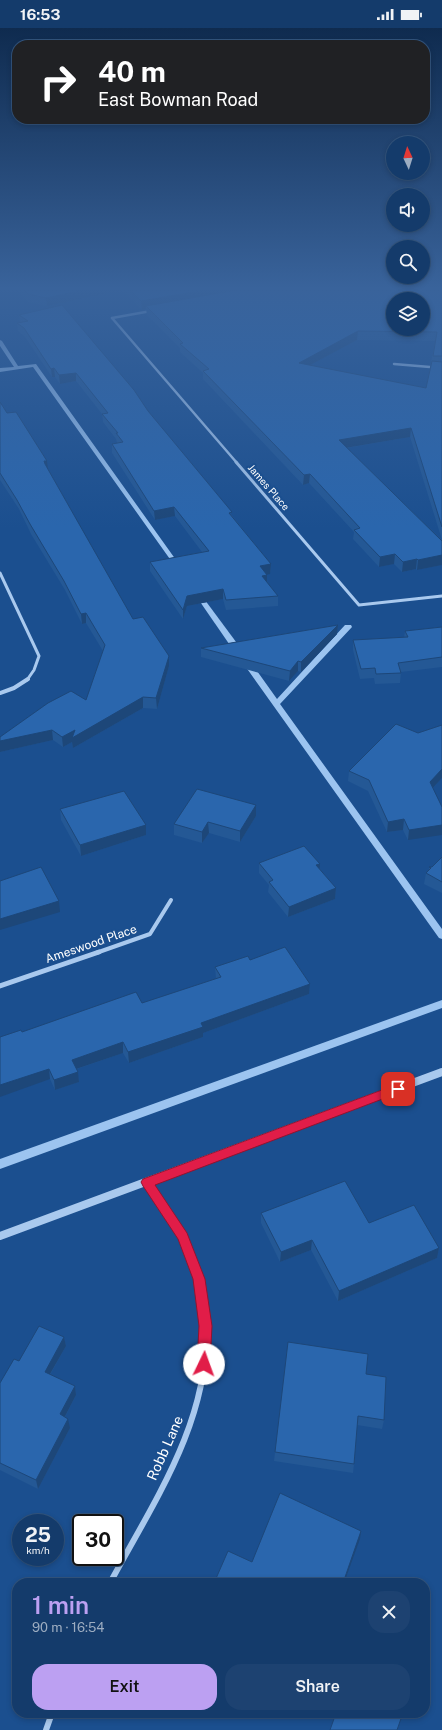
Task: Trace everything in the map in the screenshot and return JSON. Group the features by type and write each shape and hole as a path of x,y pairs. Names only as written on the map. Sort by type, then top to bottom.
{"street":[{"name":"James Place","path":"156,369 359,605 442,596"},
{"path":"0,573 39,656 37,665 28,680 0,693"},
{"name":"Ameswood Place","path":"0,986 150,934 171,900"},
{"path":"0,1236 442,1072"},
{"name":"Robb Lane","path":"113,1578 180,1452 190,1428 203,1376 206,1326 199,1279 183,1237 147,1182"},
{"path":"46,1730 50,1718"}],"building":[{"path":"55,369 117,369 134,390 148,411 232,512 229,513 271,564 260,566 267,575 262,576 278,596 226,600 223,589 187,596 183,610 150,562 209,551 174,507 154,511 112,444 123,442 116,433 118,433 102,414 108,413 76,373 59,375"},
{"path":"208,369 332,369 426,388 430,369 442,369 442,527 411,428 339,440 442,541 442,555 403,562 395,554 380,557 354,530 360,528 310,474 304,475 203,371"},
{"path":"0,402 7,413 16,412 47,461 44,461 45,464 133,619 143,617 169,656 156,698 143,697 72,738 75,730 62,737 52,730 0,741 0,737 48,703 71,691 86,700 105,645 86,613 81,614 64,581 0,473"},
{"path":"338,625 301,662 298,661 290,671 201,648"},
{"path":"442,627 442,657 398,663 401,673 376,674 375,668 361,669 353,640 408,637 405,631"},
{"path":"396,724 418,733 442,725 442,769 430,782 442,807 442,825 409,830 404,819 388,822 369,780 349,771"},
{"path":"197,789 256,805 240,831 208,822 202,832 174,824"},
{"path":"124,791 146,825 80,845 60,809"},
{"path":"304,846 320,864 316,865 336,888 289,907 269,882 273,880 259,863"},
{"path":"442,857 442,882 426,873 431,868 429,867 432,867"},
{"path":"41,867 59,901 0,919 0,881"},
{"path":"285,947 310,984 201,1023 203,1027 128,1052 123,1042 72,1060 78,1072 54,1080 49,1069 0,1085 0,1037 21,1030 22,1032 136,992 142,1003 221,977 215,967 248,956 250,960"},
{"path":"345,1181 369,1223 414,1205 439,1248 339,1291 312,1240 281,1252 261,1213"},
{"path":"39,1326 64,1337 45,1372 75,1386 60,1414 68,1419 36,1480 0,1463 0,1383 14,1359 19,1361"},
{"path":"288,1342 368,1354 366,1374 386,1377 384,1420 358,1416 354,1464 275,1452"},
{"path":"280,1493 361,1531 345,1578 216,1578 228,1551 252,1562"},
{"path":"334,1718 401,1718 397,1730 330,1730"}],"waterway":[{"path":"0,370 5,369"},
{"path":"37,369 179,568"},
{"path":"197,593 239,652"},
{"path":"276,704 348,627"},
{"path":"247,663 276,704"},
{"path":"276,704 442,936"},
{"path":"0,1164 442,1004"}],"route":[{"path":"204,1364 206,1326 199,1279 183,1237 147,1182 398,1089"}]}
